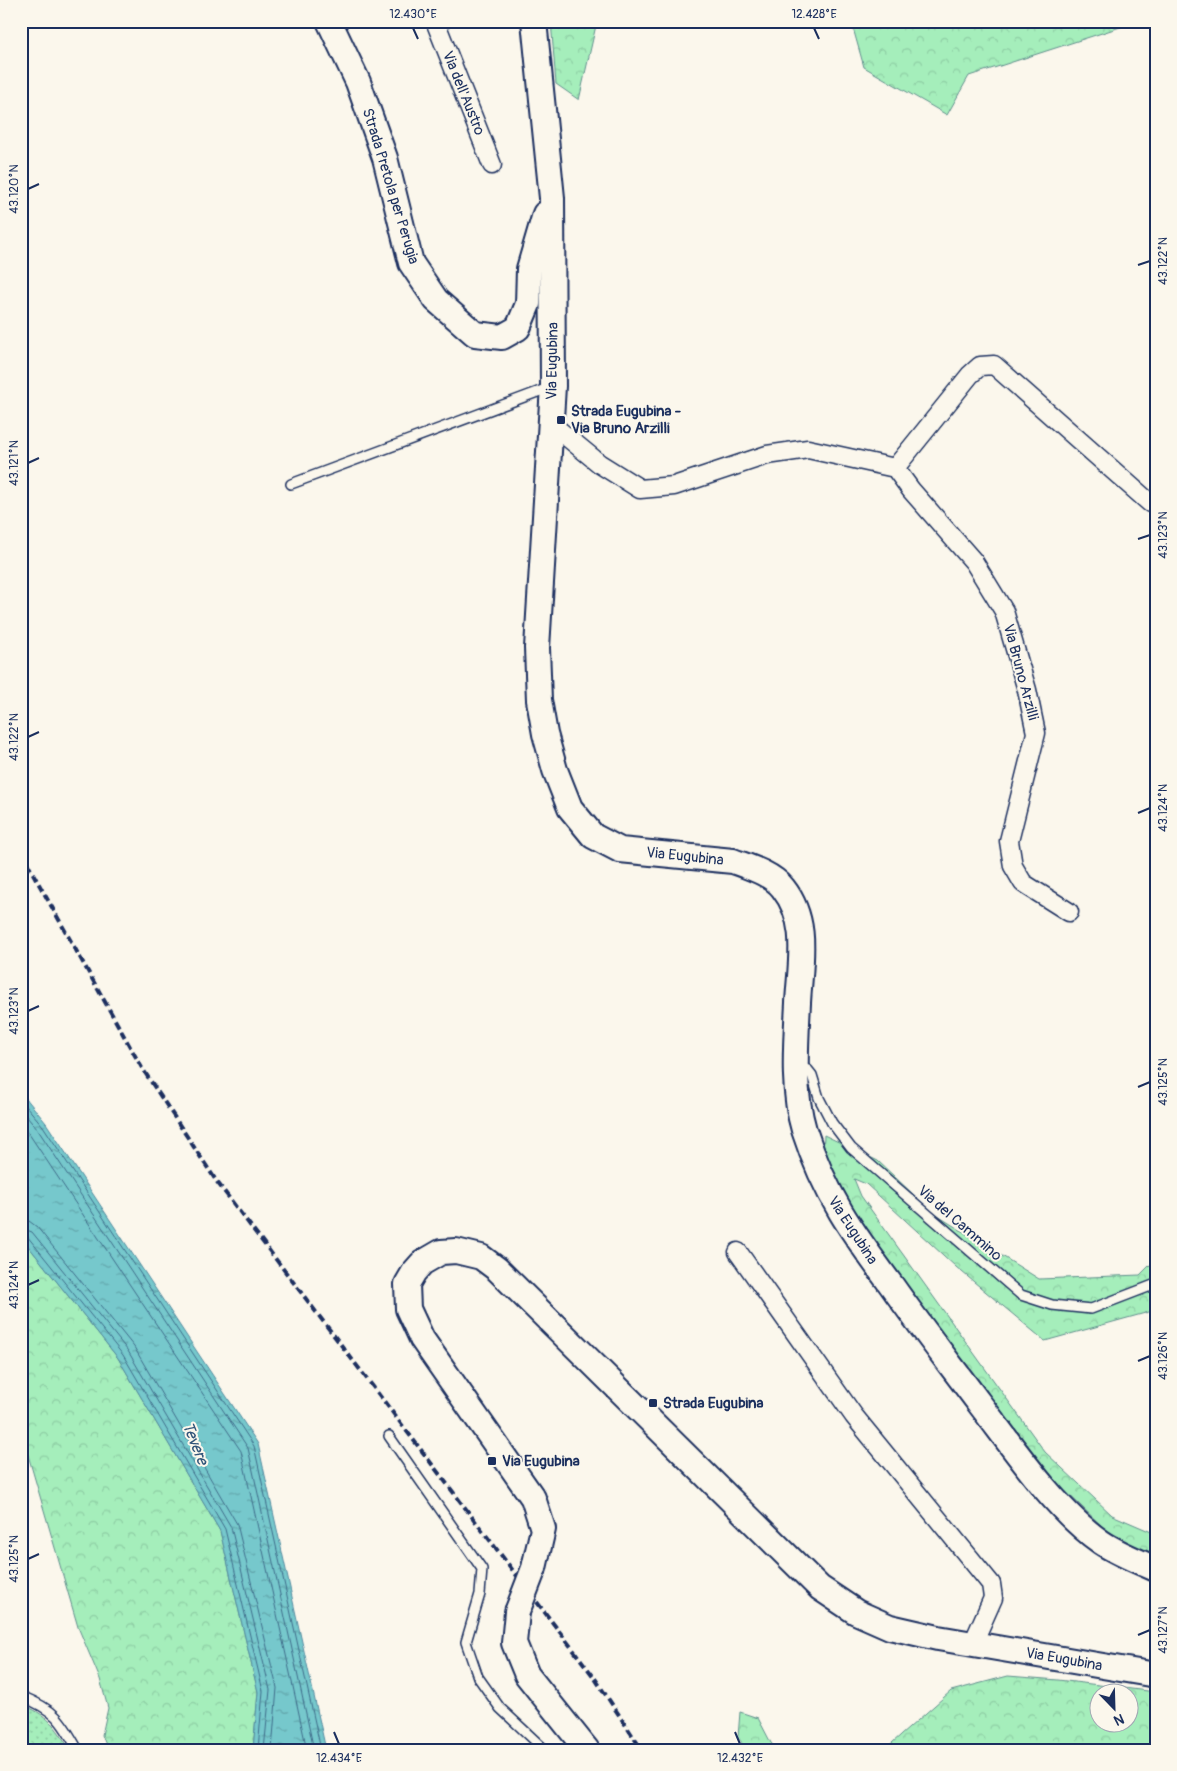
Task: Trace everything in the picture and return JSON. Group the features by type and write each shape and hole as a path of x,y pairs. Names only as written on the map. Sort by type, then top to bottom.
{"street":[{"name":"Strada Pretola per Perugia","path":"329,21 358,82 385,158 411,263 436,300 475,334 502,337 518,328 528,304 529,269 539,231 552,198"},
{"name":"Via dell'Austro","path":"435,21 492,165"},
{"name":"Via Eugubina","path":"532,24 552,198 553,386 538,648 540,708 557,777 570,808 593,836 605,843 620,850 733,861 751,867 782,886 796,911 803,947 798,1003 796,1066 804,1128 822,1180 835,1206 856,1239 1016,1451 1060,1505 1100,1542 1156,1569"},
{"path":"550,423 600,464 640,489 674,486 767,455 808,449 895,468 970,375 980,366 994,365 1150,503"},
{"name":"Via Bruno Arzilli","path":"895,468 911,490 974,562 1004,610 1028,690 1036,733 1009,841 1013,866 1023,882 1069,912"},
{"name":"Via Eugubina","path":"587,1750 527,1675 514,1643 518,1612 534,1568 543,1529 533,1498 422,1339 408,1309 407,1284 414,1272 422,1264 441,1252 456,1251 481,1257 497,1269 820,1588 856,1612 890,1627 1156,1675"},
{"path":"738,1252 854,1416 991,1584 993,1598 972,1643"}],"lane":[{"path":"291,484 553,386"},
{"name":"Via del Cammino","path":"796,1066 808,1070 832,1123 851,1148 1021,1294 1052,1305 1091,1309 1156,1284"},
{"path":"390,1436 482,1569 480,1594 466,1642 478,1677 500,1708 545,1750"},
{"path":"21,1696 40,1704 62,1721 78,1750"}],"green space":[{"path":"551,21 597,21 579,100 556,84"},
{"path":"851,21 1139,21 969,76 947,115 864,67"},
{"path":"824,1135 878,1161 933,1213 1039,1279 1140,1275 1156,1259 1156,1310 1045,1341 956,1267 866,1184 854,1179 861,1196 1045,1452 1112,1515 1156,1534 1156,1558 1128,1551 1037,1464 860,1235 823,1154"},
{"path":"21,1237 118,1358 220,1531 258,1692 253,1750 108,1750 102,1735 108,1708 100,1679 78,1627 21,1431"},
{"path":"1008,1676 1091,1684 1090,1734 1140,1734 1140,1690 1156,1692 1156,1750 884,1750 951,1691"},
{"path":"21,1704 38,1712 50,1722 70,1750 24,1750 21,1747"},
{"path":"740,1712 758,1718 771,1743 778,1750 746,1750 738,1737"}],"water":[{"name":"Tevere","path":"21,1092 46,1123 258,1444 326,1750 253,1750 258,1692 220,1531 118,1358 21,1237"}],"railway":[{"path":"21,852 142,1068 217,1182 594,1677 642,1750"}],"place":[{"name":"Strada Eugubina - Via Bruno Arzilli","path":"561,420"},
{"name":"Strada Eugubina","path":"653,1403"},
{"name":"Via Eugubina","path":"492,1461"}]}
